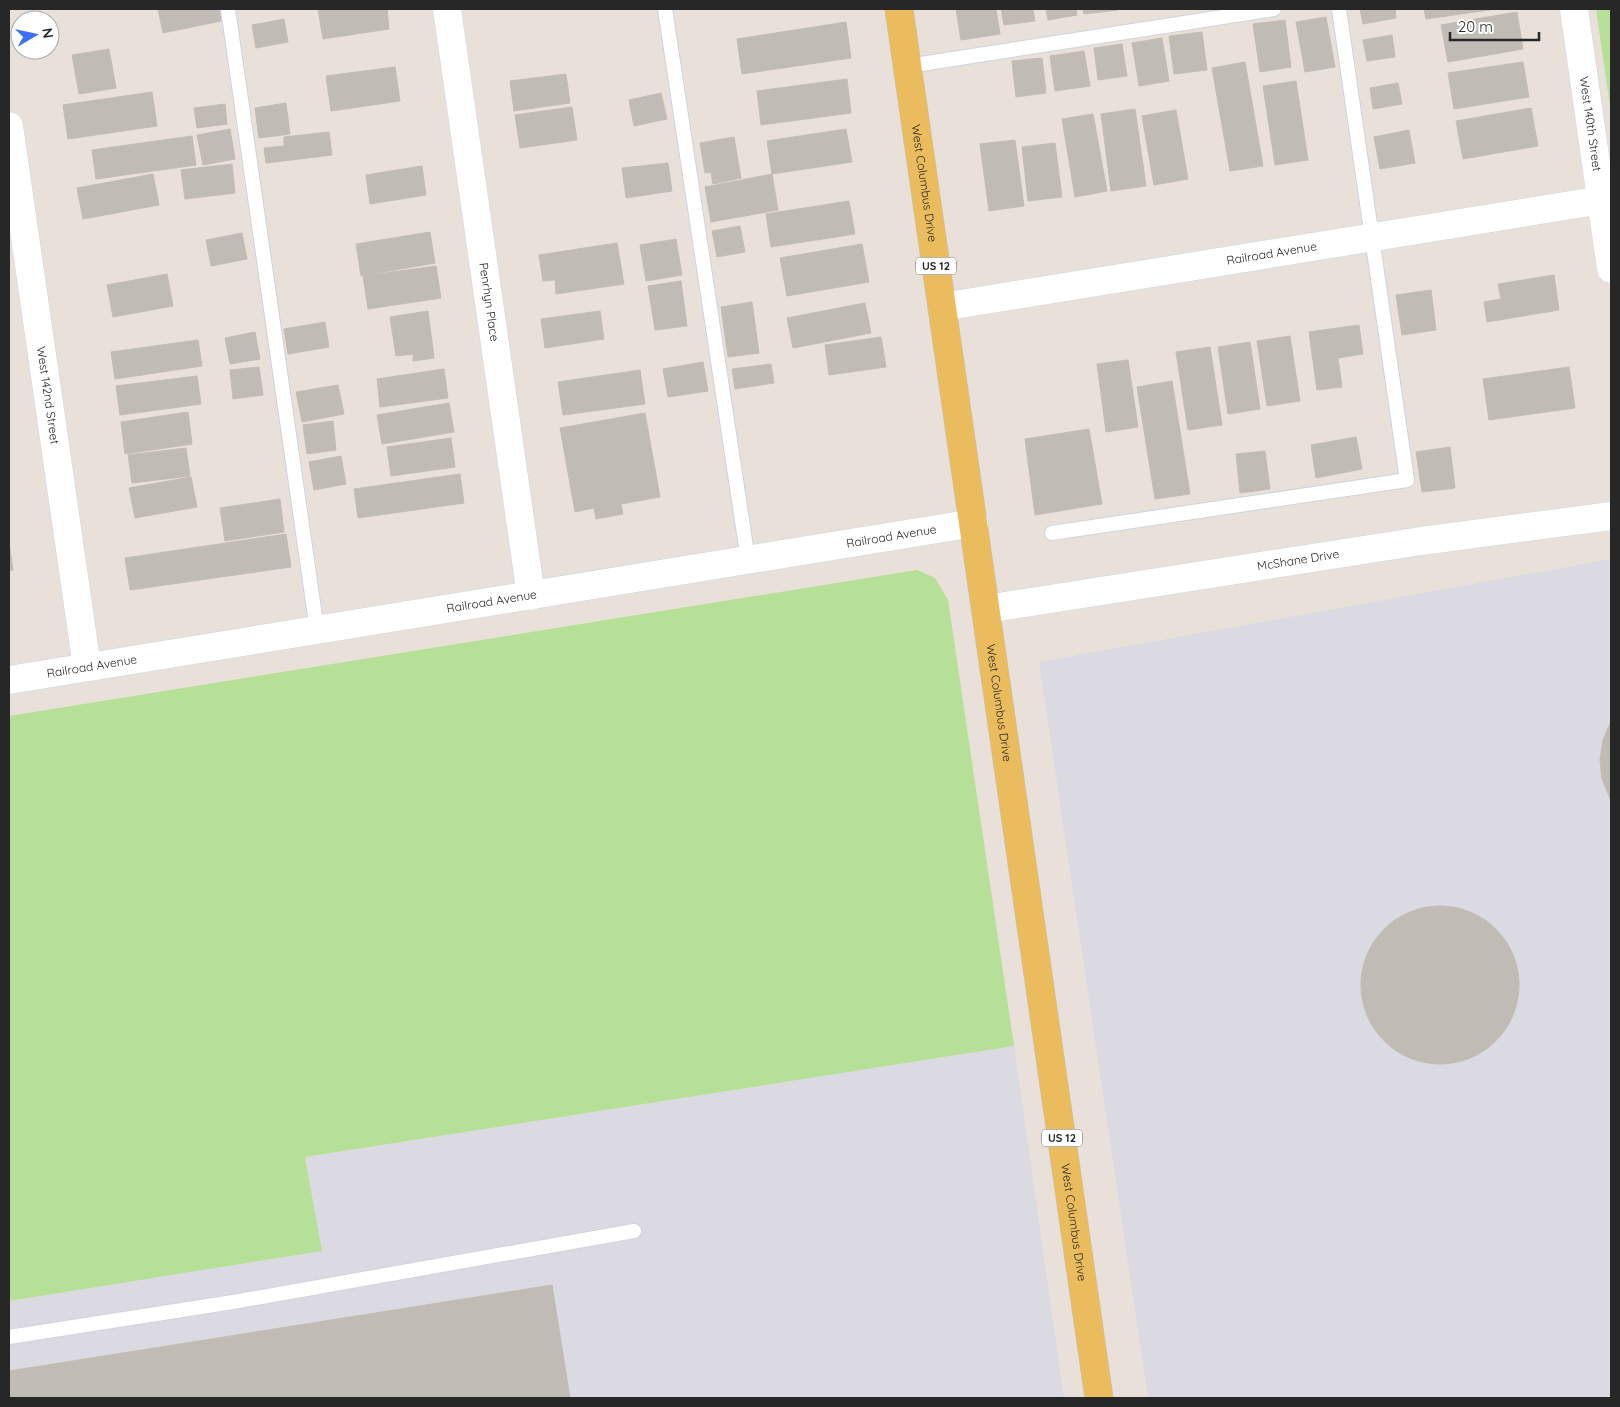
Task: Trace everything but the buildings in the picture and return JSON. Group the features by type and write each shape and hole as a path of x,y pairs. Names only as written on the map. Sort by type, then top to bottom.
{"main road":[{"name":"West Columbus Drive","path":"900,9 1099,1398"}],"street":[{"name":"Penrhyn Place","path":"446,9 531,596"},
{"name":"West 140th Street","path":"1574,9 1611,269"},
{"name":"West 142nd Street","path":"9,126 87,667"},
{"name":"Railroad Avenue","path":"942,307 1602,200"},
{"name":"McShane Drive","path":"986,608 1420,541 1611,516"},
{"name":"Railroad Avenue","path":"9,680 974,523"}],"lane":[{"path":"228,9 317,630"},
{"path":"665,9 748,560"},
{"path":"908,66 1274,9"},
{"path":"1052,533 1407,480 1339,9"},
{"path":"9,1337 233,1302 634,1230"}],"shaded area":[{"path":"1611,559 1611,1398 1148,1398 1039,662"},
{"path":"1014,1046 1064,1398 9,1398 9,1301 322,1251 305,1157"}],"green space":[{"path":"1596,9 1611,9 1611,113"},
{"path":"917,570 935,578 948,600 1014,1046 305,1157 322,1251 9,1301 9,716"}]}
